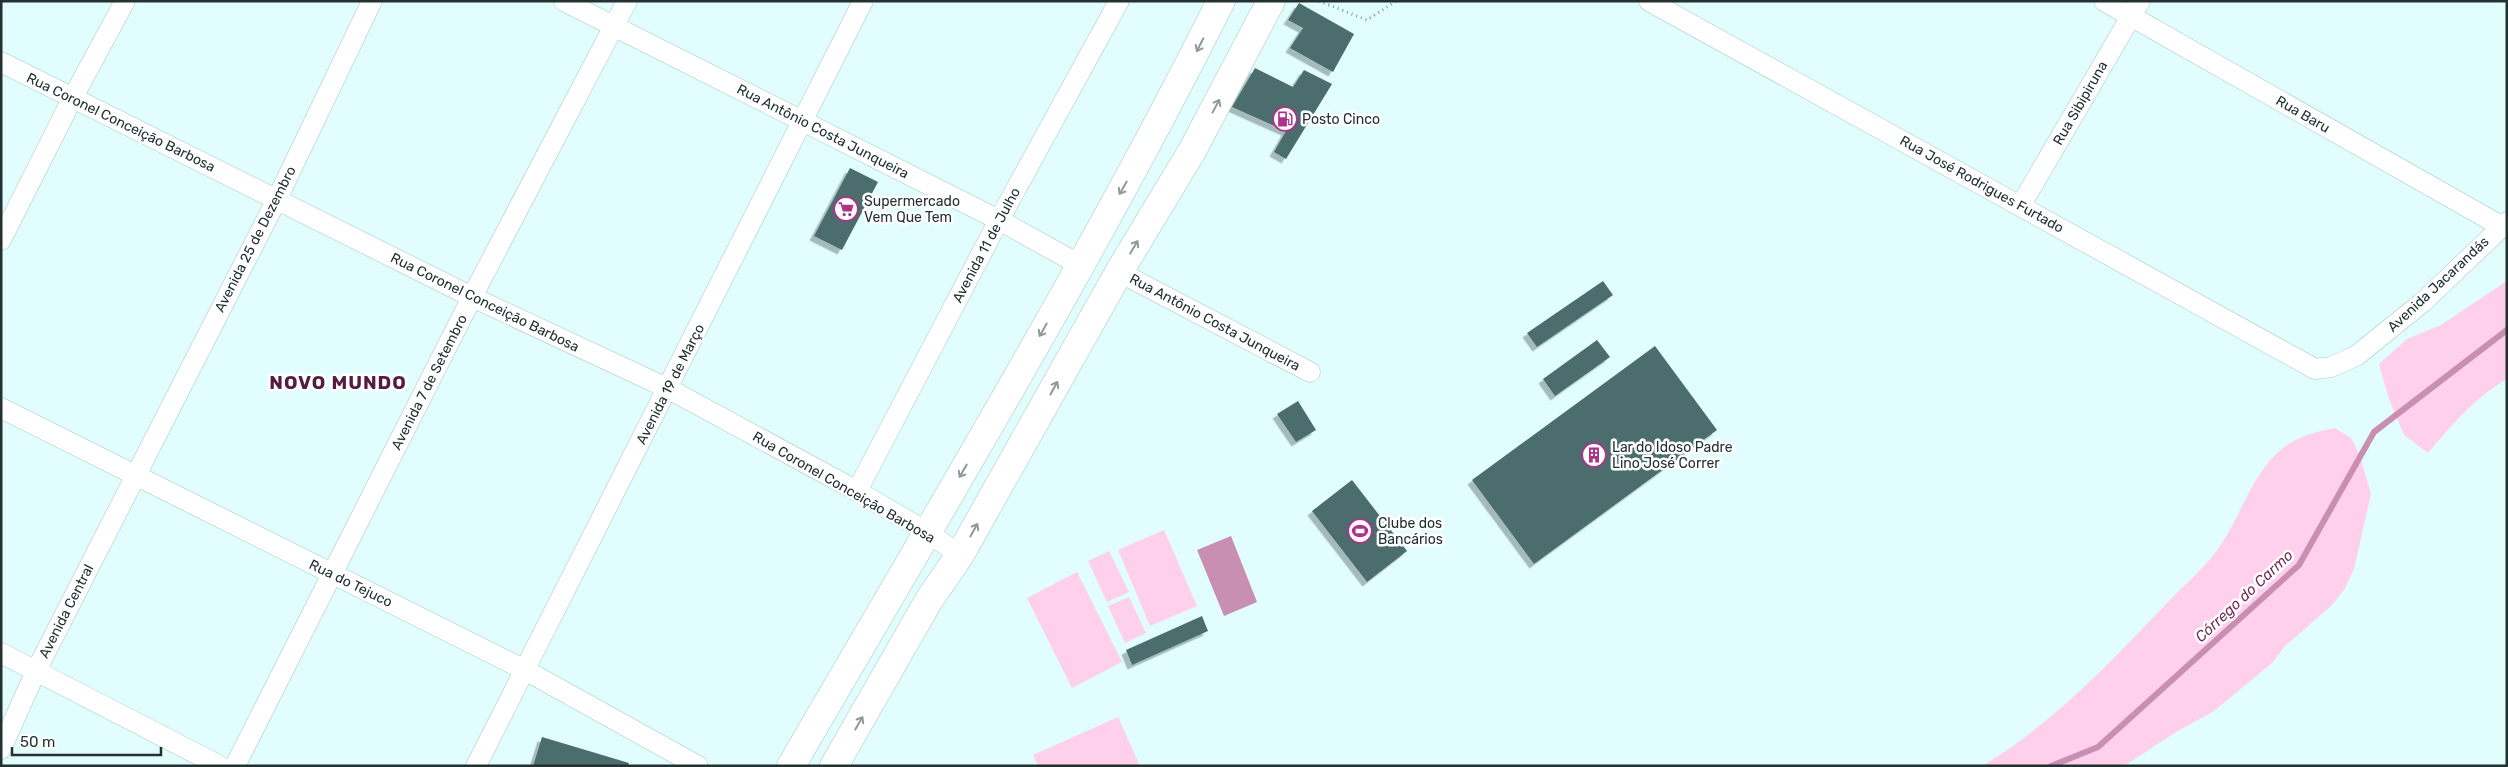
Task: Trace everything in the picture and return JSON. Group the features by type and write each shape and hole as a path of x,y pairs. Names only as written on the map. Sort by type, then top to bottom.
{"main road":[{"path":"791,766 1080,265 1156,130 1222,1"},
{"path":"834,766 928,600 960,555 1119,272 1192,151 1271,1"},
{"path":"1156,130 1192,151"}],"street":[{"path":"1,240 72,99 125,1"},
{"name":"Avenida 25 de Dezembro","path":"134,476 277,198 372,1"},
{"name":"Rua Antônio Costa Junqueira","path":"564,1 999,220 1080,265"},
{"name":"Avenida 7 de Setembro","path":"235,766 331,573 472,298 628,1"},
{"name":"Avenida 19 de Março","path":"476,766 863,1"},
{"name":"Avenida 11 de Julho","path":"857,491 999,220 1119,1"},
{"name":"Rua José Rodrigues Furtado","path":"1649,1 2315,369"},
{"name":"Rua Baru","path":"2104,1 2135,9 2504,224"},
{"name":"Rua Sibipiruna","path":"2020,205 2135,9"},
{"name":"Rua Coronel Conceição Barbosa","path":"1,62 72,99 277,198 472,298 668,388 857,491 927,532 960,555"},
{"name":"Avenida Jacarandás","path":"2315,369 2331,366 2356,356 2423,302 2504,224"},
{"name":"Rua Antônio Costa Junqueira","path":"1119,272 1310,372"},
{"name":"Rua do Tejuco","path":"1,408 525,670 698,766"},
{"name":"Avenida Central","path":"1,749 36,671 134,476"},
{"path":"1,653 220,766"}],"path":[{"path":"1319,1 1367,20 1396,1"}],"shaded area":[{"path":"2507,281 2507,379 2474,403 2428,453 2404,435 2389,399 2379,364 2407,339 2441,325"},
{"path":"2335,428 2351,438 2360,456 2371,494 2354,569 2344,590 2331,606 2284,647 2272,663 2214,711 2176,732 2124,766 1982,766 2033,731 2056,712 2201,569 2220,546 2260,474 2277,453 2290,443 2304,436"},
{"path":"1164,530 1197,606 1150,626 1118,550"},
{"path":"1231,536 1257,602 1224,616 1197,550"},
{"path":"1109,551 1129,592 1107,602 1088,561"},
{"path":"1077,572 1122,662 1072,688 1027,598"},
{"path":"1129,597 1146,633 1125,643 1108,606"},
{"path":"1118,717 1140,766 1038,766 1033,755"}],"building":[{"path":"1299,3 1354,34 1333,72 1290,48 1303,28 1288,20"},
{"name":"Posto Cinco","path":"1255,68 1293,87 1304,70 1332,84 1286,159 1274,152 1286,131 1232,107"},
{"name":"Supermercado Vem Que Tem","path":"850,168 878,182 842,250 814,236"},
{"path":"1603,281 1613,295 1537,347 1527,333"},
{"path":"1597,340 1610,357 1555,396 1543,379"},
{"name":"Lar do Idoso Padre Lino José Correr","path":"1655,346 1717,430 1534,564 1472,480"},
{"path":"1298,401 1316,430 1296,442 1277,414"},
{"name":"Clube dos Bancários","path":"1352,480 1407,551 1367,582 1312,511"},
{"path":"1202,616 1208,631 1132,665 1126,650"},
{"path":"542,737 629,763 628,766 533,766"}],"waterway":[{"name":"Córrego do Carmo","path":"2051,766 2098,747 2299,565 2374,432 2507,330"}],"place":[{"name":"Posto Cinco","path":"1285,119"},
{"name":"Supermercado Vem Que Tem","path":"846,209"},
{"name":"Lar do Idoso Padre Lino José Correr","path":"1594,455"},
{"name":"Clube dos Bancários","path":"1360,531"}],"district":[{"name":"NOVO MUNDO","path":"338,382"}]}
